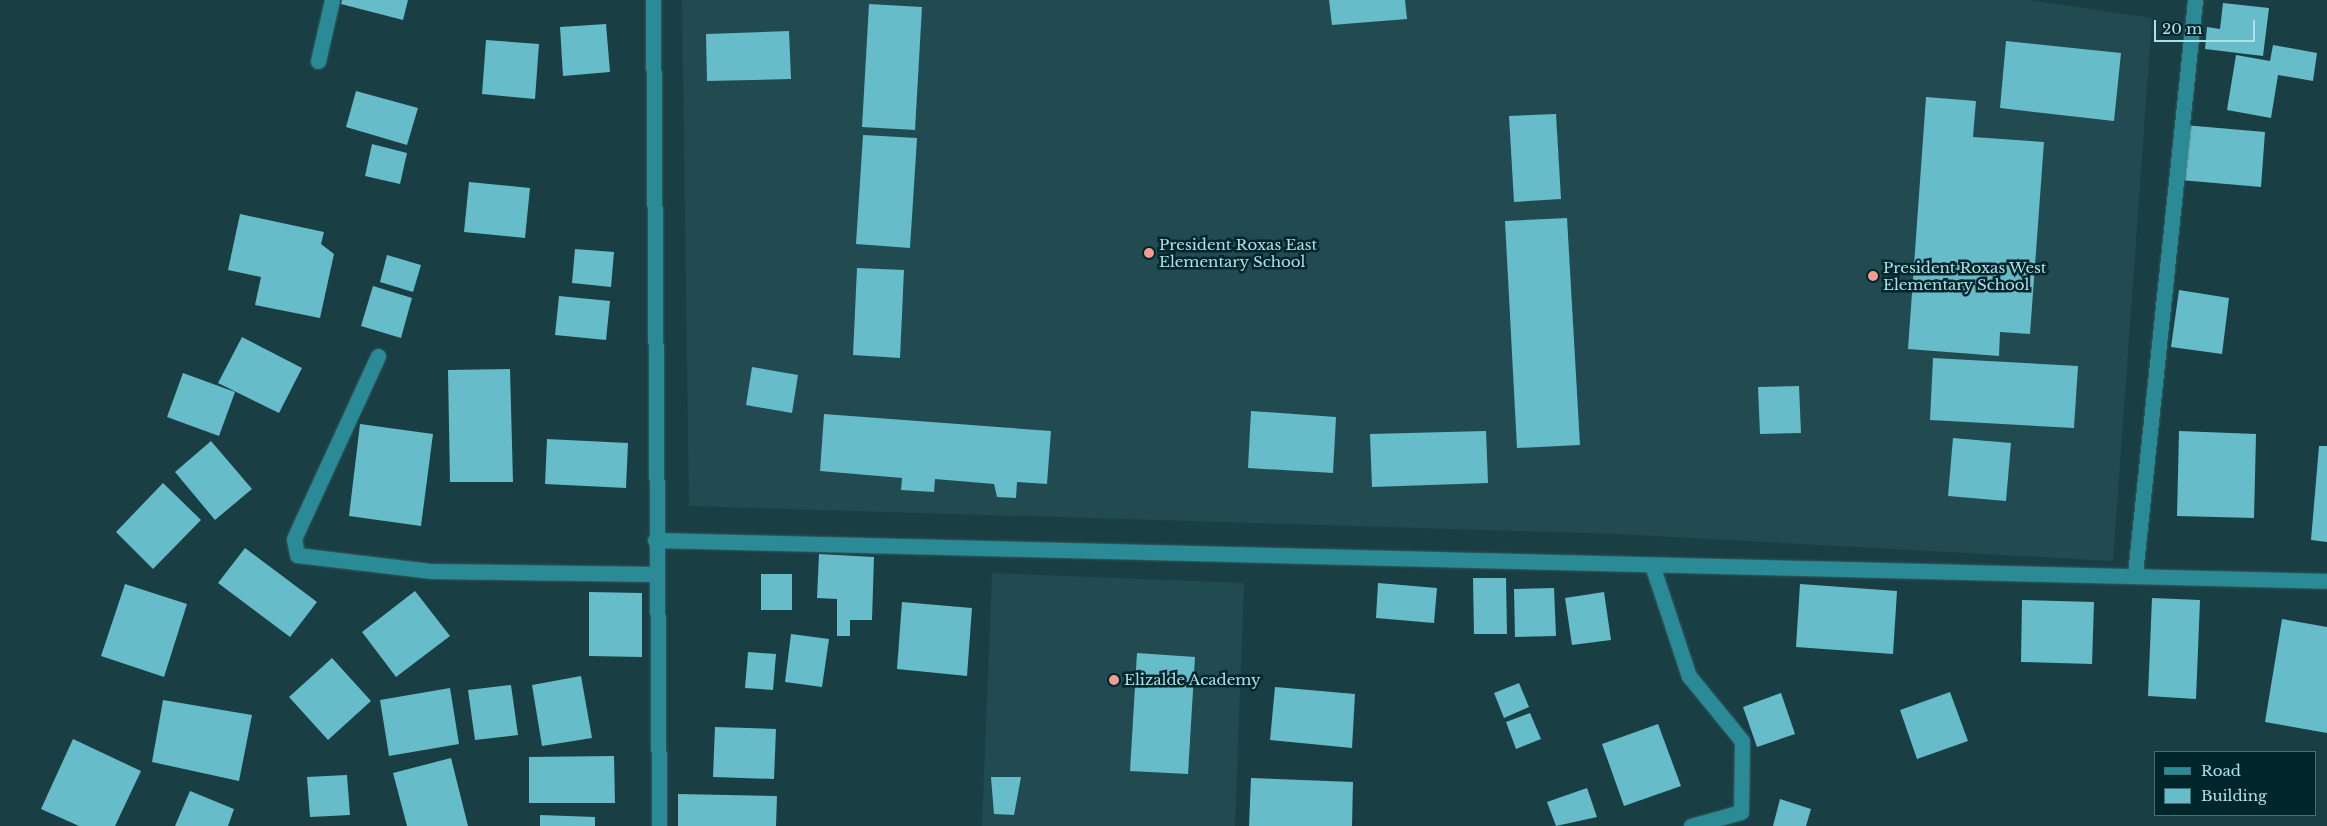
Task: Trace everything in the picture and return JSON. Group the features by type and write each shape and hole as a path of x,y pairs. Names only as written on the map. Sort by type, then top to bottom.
{"street":[{"path":"318,61 332,0"},
{"path":"653,0 655,574 659,826"},
{"path":"2135,574 2195,0"},
{"path":"378,356 294,540 297,555 432,571 655,574"},
{"path":"655,540 1652,565 2135,574 2327,581"},
{"path":"1652,565 1689,676 1742,742 1741,812 1691,826"}],"shaded area":[{"name":"President Roxas East Elementary School","path":"682,0 2029,0 2152,18 2113,561 1618,534 689,506"},
{"name":"Elizalde Academy","path":"992,573 1244,583 1235,826 982,826"}],"building":[{"path":"342,0 408,0 403,20 341,4"},
{"path":"1329,0 1405,0 1407,19 1332,25"},
{"path":"2223,3 2269,8 2263,56 2205,49 2207,27 2220,29"},
{"path":"869,4 922,7 915,130 862,127"},
{"path":"606,24 610,72 563,76 560,27"},
{"path":"789,31 791,79 707,81 706,34"},
{"path":"486,40 539,44 535,99 482,94"},
{"path":"2006,41 2121,53 2114,121 2000,108"},
{"path":"2273,45 2317,53 2313,81 2278,75 2271,118 2227,110 2236,55 2270,61"},
{"path":"356,91 418,108 407,145 346,127"},
{"path":"1926,97 1976,101 1973,137 2044,142 2030,334 2000,332 1999,356 1908,349"},
{"path":"1556,114 1561,199 1514,202 1509,116"},
{"path":"2184,125 2265,132 2261,187 2180,180"},
{"path":"863,135 917,138 910,248 856,244"},
{"path":"372,144 407,153 400,184 365,176"},
{"path":"469,182 530,188 525,238 464,232"},
{"path":"240,214 324,232 321,244 334,254 320,318 255,305 261,277 228,270"},
{"path":"1567,218 1580,445 1517,448 1505,221"},
{"path":"575,249 614,252 611,287 572,283"},
{"path":"387,255 421,265 413,292 380,282"},
{"path":"857,268 904,270 900,358 853,355"},
{"path":"373,286 412,298 401,338 361,326"},
{"path":"2179,290 2229,298 2222,354 2171,347"},
{"path":"559,296 610,301 606,340 555,335"},
{"path":"242,337 302,368 279,413 218,383"},
{"path":"1933,358 2078,366 2074,428 1930,420"},
{"path":"752,367 798,375 792,413 746,405"},
{"path":"510,369 513,482 450,482 448,370"},
{"path":"183,373 235,392 219,436 167,417"},
{"path":"1799,386 1801,433 1760,434 1758,387"},
{"path":"1251,411 1336,417 1333,473 1248,468"},
{"path":"824,414 1051,431 1047,484 1017,482 1016,498 997,497 994,484 935,479 934,492 901,490 902,478 820,471"},
{"path":"360,424 433,434 421,526 349,516"},
{"path":"1486,431 1488,483 1372,487 1370,434"},
{"path":"2179,431 2256,434 2254,518 2177,516"},
{"path":"1953,438 2011,443 2006,501 1948,496"},
{"path":"547,439 628,443 626,488 545,484"},
{"path":"211,441 252,489 215,520 175,472"},
{"path":"2319,446 2327,446 2327,542 2311,540"},
{"path":"163,483 201,520 153,569 116,532"},
{"path":"245,548 317,602 290,637 218,583"},
{"path":"819,554 874,557 872,620 850,620 850,636 837,636 837,599 817,598"},
{"path":"761,574 792,574 792,610 761,610"},
{"path":"1473,578 1506,578 1507,634 1474,634"},
{"path":"1378,583 1437,588 1434,623 1376,618"},
{"path":"125,584 187,604 164,677 101,656"},
{"path":"1800,584 1897,591 1893,654 1796,647"},
{"path":"1554,588 1556,636 1515,637 1514,589"},
{"path":"415,591 450,636 396,677 362,632"},
{"path":"589,592 642,593 642,657 589,656"},
{"path":"1604,592 1611,640 1572,645 1565,598"},
{"path":"2152,598 2200,600 2196,699 2148,696"},
{"path":"2022,600 2094,602 2092,664 2021,662"},
{"path":"902,602 972,608 967,676 897,669"},
{"path":"2282,619 2327,627 2327,733 2265,722"},
{"path":"791,634 829,639 822,687 785,682"},
{"path":"748,652 776,654 773,690 745,688"},
{"path":"1137,653 1195,657 1188,774 1130,771"},
{"path":"332,658 371,701 328,740 289,697"},
{"path":"581,676 592,738 542,746 532,685"},
{"path":"1519,683 1529,707 1504,718 1494,693"},
{"path":"511,685 518,735 475,740 468,690"},
{"path":"1275,687 1355,694 1352,748 1270,740"},
{"path":"450,688 459,744 389,756 380,700"},
{"path":"1950,692 1968,741 1917,759 1900,710"},
{"path":"1781,693 1795,734 1757,747 1743,707"},
{"path":"163,700 252,715 239,781 152,762"},
{"path":"1530,713 1541,739 1516,749 1506,722"},
{"path":"1658,724 1681,786 1624,806 1602,744"},
{"path":"715,727 776,729 774,779 713,777"},
{"path":"73,739 141,771 115,826 79,826 41,809"},
{"path":"614,756 615,803 529,803 529,757"},
{"path":"451,758 468,826 407,826 393,773"},
{"path":"347,775 350,815 310,817 307,777"},
{"path":"991,777 1021,777 1014,815 994,814"},
{"path":"1251,778 1353,782 1352,826 1249,826"},
{"path":"1587,788 1597,817 1556,826 1547,802"},
{"path":"190,791 234,809 228,826 175,826"},
{"path":"678,794 777,796 776,826 678,826"},
{"path":"1780,799 1811,809 1806,826 1773,826"},
{"path":"540,815 595,817 595,826 540,826"}],"place":[{"name":"President Roxas East Elementary School","path":"1149,253"},
{"name":"President Roxas West Elementary School","path":"1873,276"},
{"name":"Elizalde Academy","path":"1114,680"}]}
